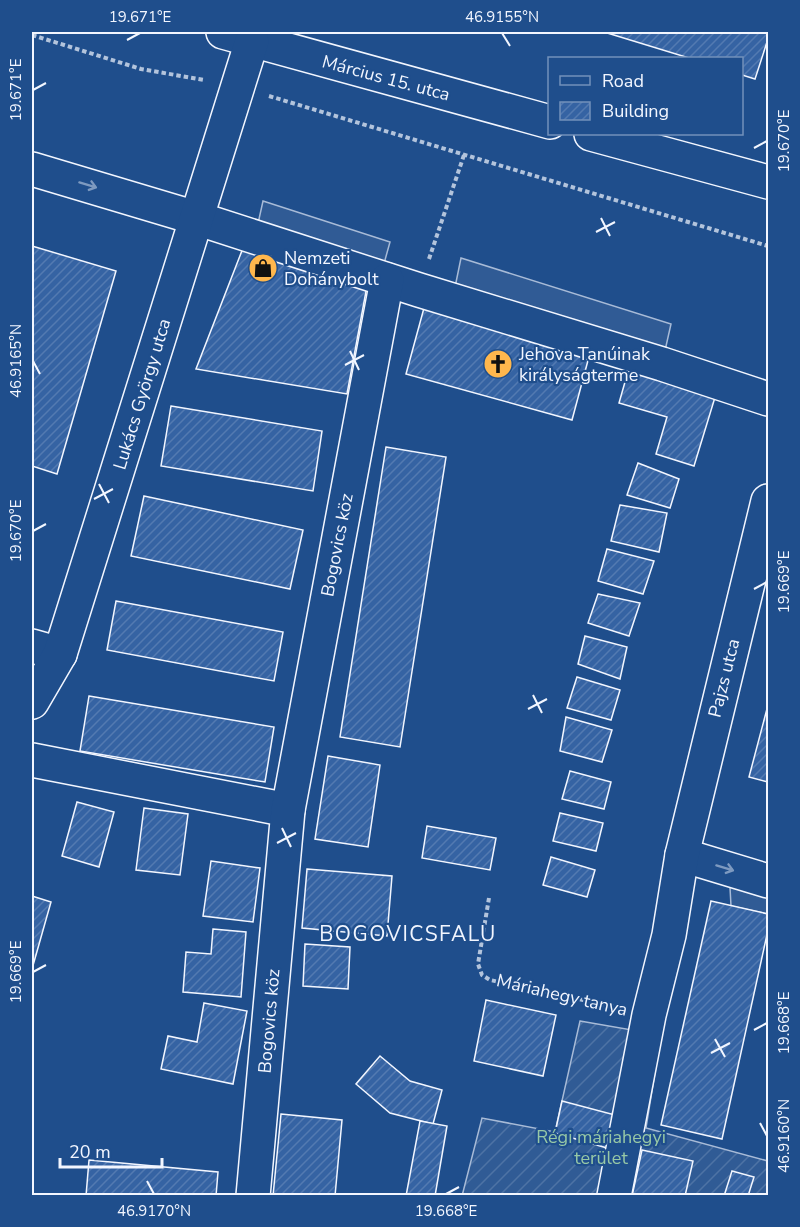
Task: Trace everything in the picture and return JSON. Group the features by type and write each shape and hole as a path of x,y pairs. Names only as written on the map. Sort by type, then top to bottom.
{"street":[{"name":"Lukács György utca","path":"32,702 46,650 196,218 238,87 237,36"},
{"name":"Március 15. utca","path":"237,36 548,122"},
{"path":"595,135 768,182"},
{"path":"32,168 768,399"},
{"name":"Bogovics köz","path":"253,1196 288,810 387,280"},
{"name":"Pajzs utca","path":"682,855 768,501"},
{"path":"32,760 288,810"},
{"path":"682,855 768,881"},
{"name":"Máriahegy tanya","path":"614,1196 649,1015 669,935 682,855"}],"path":[{"path":"32,35 141,69 238,87 768,246"},
{"path":"418,291 464,155"},
{"name":"Máriahegy tanya","path":"489,898 478,964 482,975 490,980 649,1015"}],"green space":[{"name":"Régi máriahegyi terület","path":"580,1021 661,1035 646,1128 768,1161 768,1195 462,1196 482,1118 555,1132"}],"shaded area":[{"path":"263,201 390,242 380,278 255,237"},
{"path":"461,258 671,324 662,364 453,297"},
{"path":"729,869 768,881 768,914 731,906"}],"building":[{"path":"604,32 768,32 768,39 755,79 743,75 743,57 686,57"},
{"path":"32,246 116,271 57,474 32,466"},
{"path":"243,248 367,286 347,394 196,369"},
{"name":"Jehova Tanúinak királyságterme","path":"424,308 590,353 572,420 406,374"},
{"path":"629,368 716,394 694,466 656,454 667,417 619,403"},
{"path":"171,406 322,431 313,491 161,466"},
{"path":"386,447 446,457 400,747 340,737"},
{"path":"638,463 679,479 670,508 627,495"},
{"path":"144,496 303,530 290,589 131,556"},
{"path":"620,505 667,513 659,552 611,541"},
{"path":"607,549 654,561 643,594 598,581"},
{"path":"598,594 640,603 629,636 588,623"},
{"path":"116,601 283,632 274,681 107,650"},
{"path":"585,636 627,647 620,679 578,664"},
{"path":"577,677 620,690 611,720 567,708"},
{"path":"89,696 274,727 265,782 80,751"},
{"path":"768,705 768,782 749,777"},
{"path":"566,717 612,730 602,762 560,751"},
{"path":"328,756 380,765 368,847 315,839"},
{"path":"570,771 611,782 604,809 562,799"},
{"path":"77,802 114,812 99,867 62,856"},
{"path":"144,808 188,814 180,875 136,870"},
{"path":"560,813 603,823 596,851 553,841"},
{"path":"427,826 496,838 490,870 422,858"},
{"path":"551,857 595,870 587,897 543,885"},
{"path":"211,861 260,868 253,922 203,916"},
{"path":"307,869 392,876 387,936 302,928"},
{"path":"32,896 51,902 32,969"},
{"path":"711,901 768,914 768,930 722,1139 661,1125"},
{"path":"213,929 246,932 241,997 183,992 186,952 211,954"},
{"path":"305,944 350,947 348,989 303,986"},
{"path":"486,1000 556,1015 543,1076 474,1061"},
{"path":"204,1003 247,1011 233,1084 161,1069 168,1036 197,1042"},
{"path":"380,1056 410,1081 442,1090 433,1124 390,1113 356,1084"},
{"path":"562,1101 615,1115 607,1148 555,1133"},
{"path":"281,1114 342,1120 335,1196 273,1196"},
{"path":"420,1121 447,1126 435,1196 406,1196"},
{"path":"642,1150 693,1161 685,1196 632,1196"},
{"path":"89,1160 218,1172 216,1196 86,1196"},
{"path":"732,1171 754,1177 748,1196 724,1196"}],"place":[{"name":"Nemzeti Dohánybolt","path":"263,268"},
{"name":"Jehova Tanúinak királyságterme","path":"498,364"}],"district":[{"name":"BOGOVICSFALU","path":"408,934"}]}
